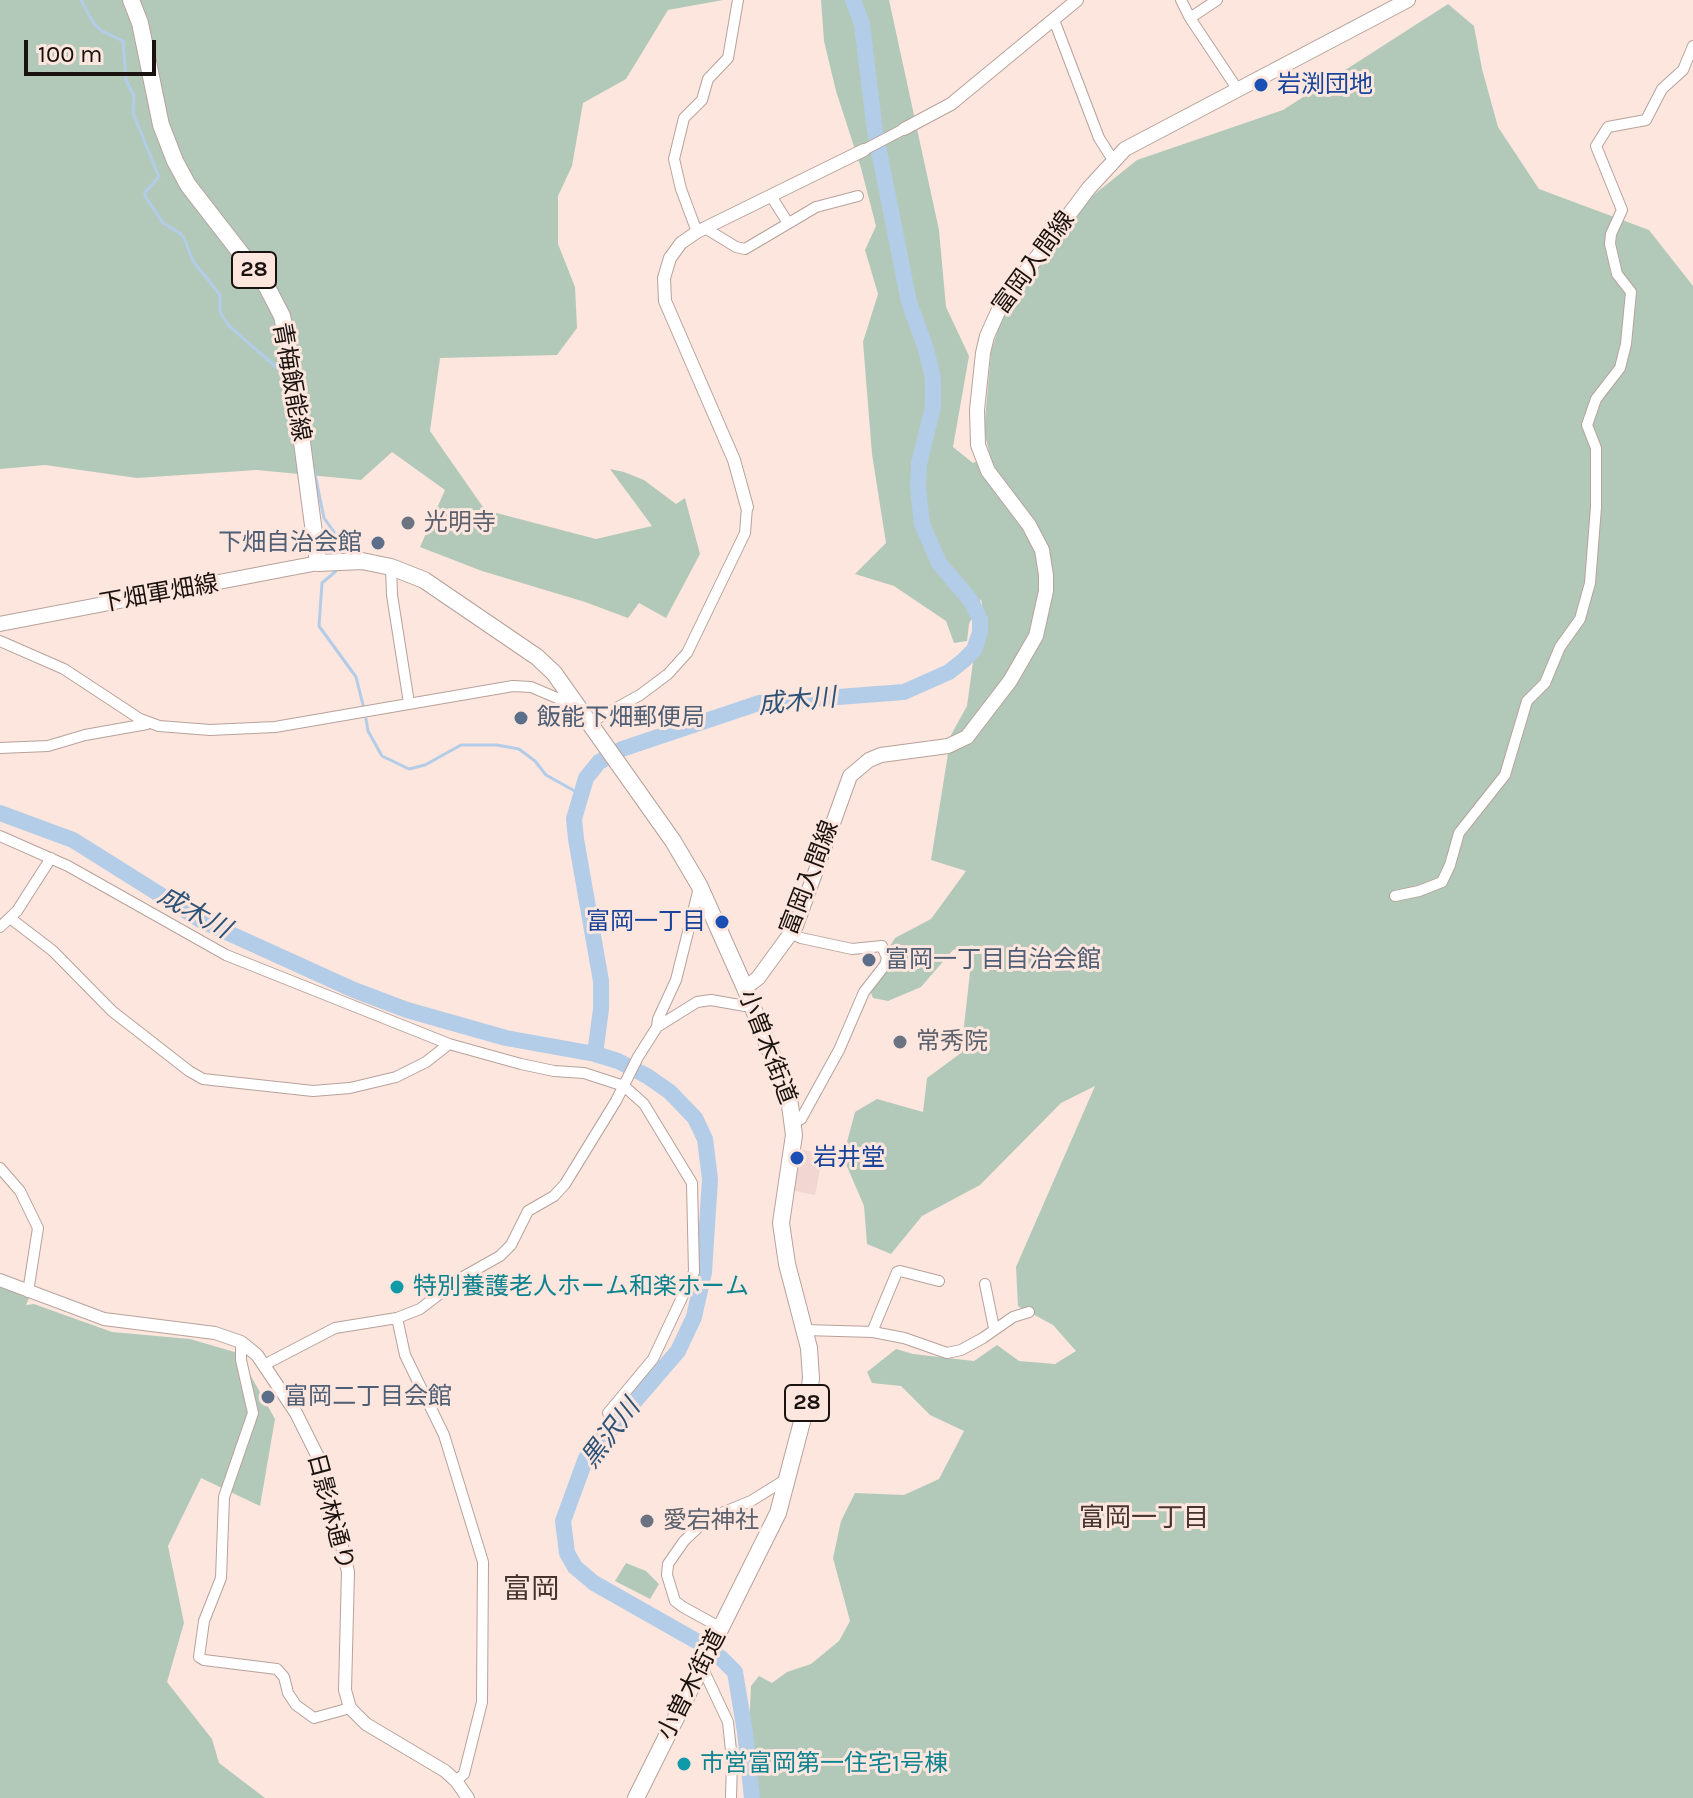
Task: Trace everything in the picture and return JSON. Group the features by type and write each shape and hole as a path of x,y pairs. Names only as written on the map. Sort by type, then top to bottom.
{"main road":[{"name":"青梅飯能線","path":"131,0 140,23 161,125 175,161 188,185 267,287 282,316 291,359 318,563"},
{"name":"富岡入間線","path":"745,988 758,978 792,934 850,776 869,760 881,755 948,746 967,737 1010,681 1036,636 1046,591 1044,560 1037,537 988,471 978,445 977,410 983,353 1001,305 1113,160 1138,141 1408,0"},
{"name":"小曽木街道","path":"318,563 362,561 391,567 424,580 537,657 554,673 594,725 673,841 699,885 787,1091 794,1123 794,1144 781,1223 787,1264 805,1330 811,1378 778,1513 636,1798"},
{"name":"下畑軍畑線","path":"0,624 318,563"}],"street":[{"path":"738,0 728,58 708,79 702,100 684,118 674,159 681,189 701,230 745,249 816,207 858,196"},
{"path":"594,725 668,674 687,653 745,533 747,507 734,460 665,301 664,278 670,258 681,243 701,230 951,104 1077,0"},
{"path":"1181,0 1238,90"},
{"path":"1190,18 1217,0"},
{"path":"1054,20 1099,138 1113,160"},
{"path":"1395,896 1442,882 1459,833 1505,775 1527,701 1545,683 1560,647 1580,619 1590,583 1596,507 1596,448 1587,425 1596,399 1620,368 1626,344 1631,292 1617,274 1610,244 1622,210 1596,146 1608,127 1646,120 1662,89 1683,70 1693,46"},
{"path":"771,196 788,223"},
{"path":"391,567 392,595 409,703"},
{"path":"0,641 64,669 140,719 210,730 275,727 522,685 581,708"},
{"path":"0,748 48,746 85,735 151,723"},
{"path":"0,836 51,858 226,955 449,1044 521,1064 626,1081 644,1104 692,1183 694,1272 653,1359 608,1413"},
{"path":"0,927 22,904 51,858"},
{"path":"264,1365 335,1328 397,1318 420,1309 459,1279 506,1251 528,1211 554,1196 565,1184 657,1027 676,980 699,885"},
{"path":"10,918 53,951 119,1018 203,1079 313,1091 350,1088 396,1077 426,1062 449,1044"},
{"path":"792,934 852,949 882,946 887,958 864,992 839,1050 801,1119 794,1123"},
{"path":"657,1027 697,1002 711,1000 745,1006 751,1004"},
{"path":"0,1168 20,1191 38,1228 28,1292"},
{"path":"872,1332 897,1272 939,1281"},
{"path":"0,1280 104,1319 192,1329 241,1342 241,1360 253,1413 224,1497 221,1578 204,1621 199,1657 277,1669 284,1677 288,1693 296,1705 314,1718 350,1708 366,1724 436,1764 456,1781 468,1798"},
{"path":"985,1284 994,1328"},
{"path":"805,1330 872,1332 904,1338 947,1353 961,1350 1013,1317 1029,1312"},
{"path":"397,1318 405,1355 444,1435 483,1562 482,1702 464,1774 456,1781"},
{"name":"日影林通り","path":"241,1342 264,1365 296,1413 318,1457 343,1545 348,1585 345,1690 350,1708"},
{"path":"719,1632 675,1601 667,1575 668,1564 684,1541 707,1519 751,1501 788,1478"},
{"path":"703,1665 728,1722 732,1760 731,1798"}],"shaded area":[{"path":"800,1149 823,1154 815,1195 791,1190"}],"green space":[{"path":"0,0 723,0 668,10 626,79 583,103 572,166 558,196 558,244 575,287 577,328 557,355 440,358 430,431 485,510 596,539 652,526 610,469 644,480 676,504 685,498 700,554 666,618 639,603 628,618 482,571 420,547 445,490 392,452 361,480 257,470 137,478 45,465 0,469"},
{"path":"821,0 889,0 939,230 946,307 969,356 953,447 973,463 990,455 984,431 991,352 1002,317 1091,197 1137,160 1283,110 1448,4 1474,26 1498,127 1539,189 1649,230 1693,286 1693,1798 752,1798 751,1686 759,1676 772,1683 787,1672 811,1664 839,1641 850,1621 833,1558 841,1521 855,1493 904,1495 939,1479 964,1431 930,1415 901,1386 872,1383 867,1372 896,1349 974,1361 997,1345 1019,1361 1055,1364 1076,1351 1053,1325 1018,1306 1016,1267 1095,1086 1061,1103 980,1185 922,1216 891,1254 867,1244 864,1206 843,1157 855,1112 877,1099 923,1112 927,1078 961,1053 973,945 953,950 921,987 888,1001 873,998 867,983 895,938 931,919 966,871 931,860 951,735 967,706 973,662 986,626 981,599 969,624 967,641 954,643 946,621 894,586 855,574 886,543 872,454 863,342 878,294 865,250 876,226 836,91 824,41"},
{"path":"0,1286 29,1298 26,1305 34,1304 112,1332 190,1339 238,1353 275,1419 260,1506 201,1478 168,1546 184,1623 167,1682 212,1739 219,1763 265,1798 0,1798"},
{"path":"626,1563 646,1571 659,1584 650,1599 615,1581"}],"waterway":[{"path":"81,0 94,24 123,41 126,80 134,96 133,113 159,177 145,196 163,223 184,238 193,261 220,295 220,312 229,326 282,372 291,438"},
{"name":"成木川","path":"595,1054 601,981 574,819 586,778 599,762 622,749 759,703 904,692 949,672 974,650 980,632 980,619 971,601 939,563 922,524 919,464 933,407 933,378 909,302 875,131 862,24 853,0"},
{"path":"314,469 324,518 334,532 334,548"},
{"path":"336,571 322,583 319,626 356,677 363,705"},
{"path":"366,719 368,731 382,756 409,769 425,765 461,745 497,745 519,749 535,761 546,775 580,794"},
{"name":"黒沢川","path":"0,813 73,840 202,921 354,990 407,1010 506,1038 618,1061 670,1092 695,1118 705,1139 710,1179 704,1272 694,1317 678,1351 586,1458 563,1521 567,1553 575,1567 594,1583 698,1642 735,1672 752,1798"}],"place":[{"name":"岩渕団地","path":"1261,85"},
{"name":"光明寺","path":"408,523"},
{"name":"下畑自治会館","path":"378,543"},
{"name":"飯能下畑郵便局","path":"521,718"},
{"name":"富岡一丁目","path":"722,922"},
{"name":"富岡一丁目自治会館","path":"869,960"},
{"name":"常秀院","path":"900,1042"},
{"name":"岩井堂","path":"797,1158"},
{"name":"特別養護老人ホーム和楽ホーム","path":"397,1287"},
{"name":"富岡二丁目会館","path":"268,1397"},
{"name":"愛宕神社","path":"647,1521"},
{"name":"市営富岡第一住宅1号棟","path":"684,1764"}],"district":[{"name":"富岡一丁目","path":"1144,1519"},
{"name":"富岡","path":"531,1590"}]}
